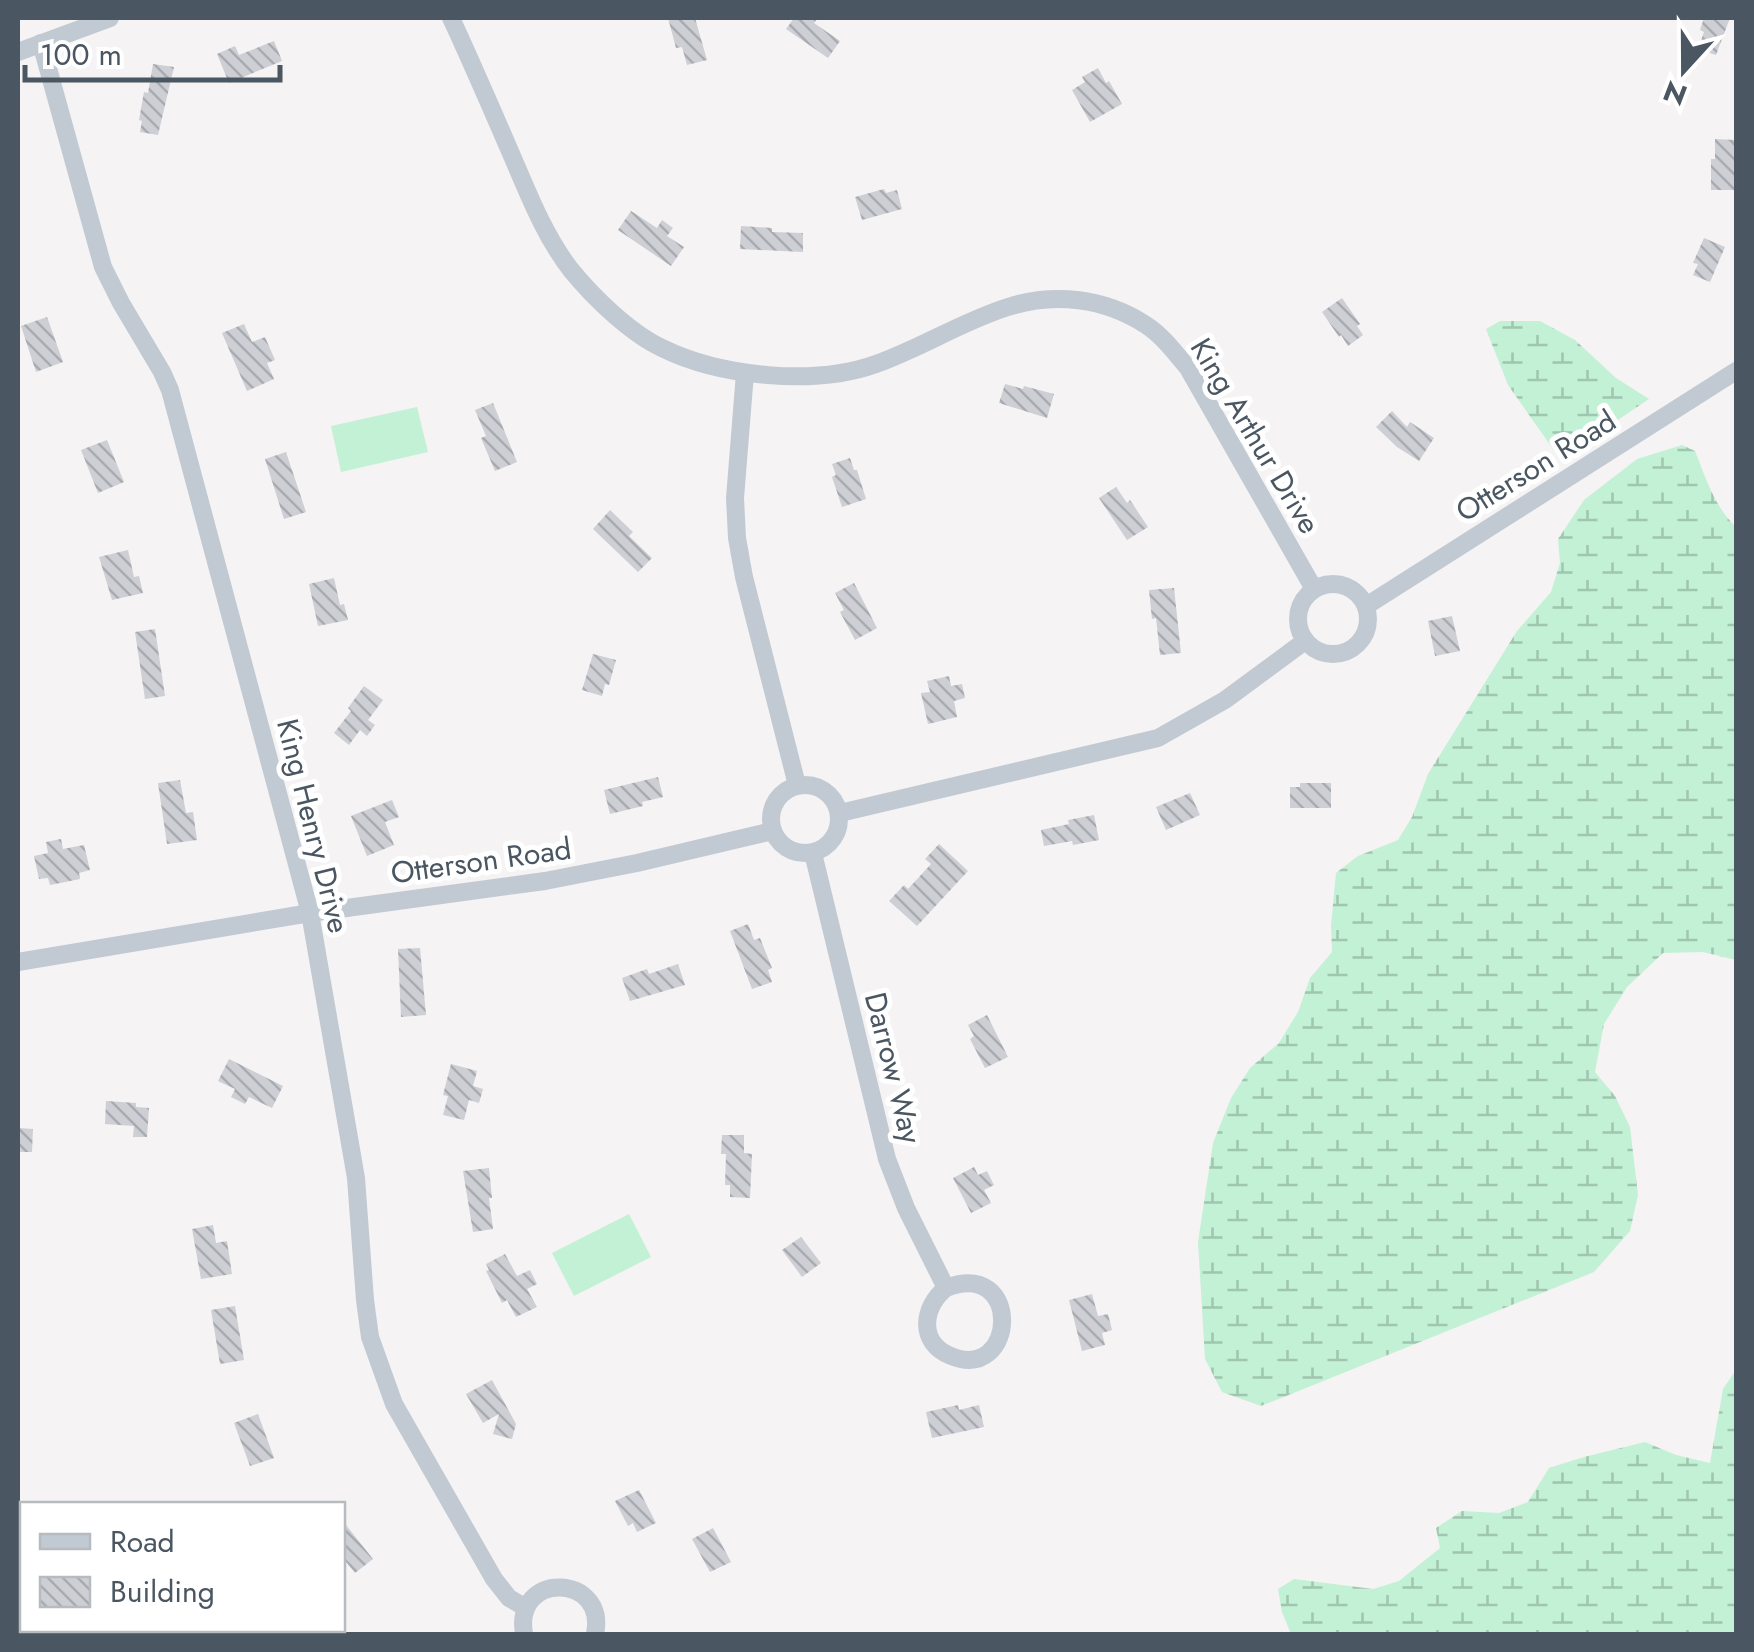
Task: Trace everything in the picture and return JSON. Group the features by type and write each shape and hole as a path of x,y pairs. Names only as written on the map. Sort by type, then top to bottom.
{"street":[{"path":"18,52 110,18"},
{"name":"King Arthur Drive","path":"450,18 549,236 571,269 612,314 662,348 745,373 814,376 874,365 1026,302 1049,298 1103,305 1147,326 1188,368 1314,589"},
{"name":"King Henry Drive","path":"42,43 103,267 170,390 310,913 353,1160 365,1300 380,1371 394,1404 488,1569 509,1598 526,1608"},
{"name":"Otterson Road","path":"1366,606 1736,371"},
{"path":"745,373 735,498 737,538 797,785"},
{"path":"1344,586 1354,590 1366,606 1367,628 1355,647 1345,652 1323,653 1305,641 1298,612 1306,595 1314,589 1344,586"},
{"path":"840,814 1158,738 1233,694 1305,641"},
{"path":"797,785 824,790 832,796 840,814 834,838 813,853 789,849 773,831 771,814 777,799 797,785"},
{"name":"Otterson Road","path":"18,962 310,913 560,878 773,831"},
{"name":"Darrow Way","path":"813,853 887,1159 906,1208 946,1288"},
{"path":"970,1283 982,1286 999,1303 1004,1326 993,1348 982,1356 970,1360 944,1354 928,1333 929,1307 946,1288 970,1283"},
{"path":"524,1634 526,1608 535,1596 548,1589 569,1588 582,1594 592,1606 595,1634"}],"green space":[{"path":"1500,321 1540,321 1575,340 1616,378 1649,399 1560,459 1508,385 1486,329"},
{"path":"417,407 428,452 341,472 331,426"},
{"path":"1682,445 1695,451 1716,501 1736,527 1736,960 1703,952 1663,953 1627,987 1604,1024 1595,1072 1615,1096 1630,1127 1638,1195 1630,1231 1594,1272 1261,1406 1222,1392 1205,1359 1198,1242 1213,1143 1231,1098 1250,1068 1279,1043 1298,1012 1310,978 1332,952 1336,873 1358,856 1398,840 1412,817 1428,774 1517,631 1551,592 1560,563 1558,539 1584,500 1637,459"},
{"path":"629,1214 651,1257 574,1296 552,1253"},
{"path":"1736,1370 1736,1634 1291,1634 1278,1589 1294,1579 1373,1589 1399,1581 1440,1548 1436,1528 1462,1511 1499,1513 1528,1502 1549,1468 1645,1442 1710,1463 1723,1389"}],"building":[{"path":"668,18 695,18 707,60 687,65 682,47 676,48"},
{"path":"794,18 818,18 814,23 840,41 828,58 786,29"},
{"path":"1704,18 1730,18 1716,55 1698,49"},
{"path":"274,41 282,61 229,83 217,54 235,46 239,55"},
{"path":"153,64 174,67 158,135 140,132 139,120"},
{"path":"1098,68 1122,104 1090,122 1072,90 1085,82 1082,77"},
{"path":"1715,139 1736,140 1736,190 1711,190"},
{"path":"884,189 886,193 897,190 902,209 862,220 855,197"},
{"path":"631,211 657,228 662,220 673,228 667,236 684,247 671,266 618,230"},
{"path":"741,226 803,233 803,252 740,249"},
{"path":"1704,238 1725,247 1710,282 1693,275 1698,264 1693,263"},
{"path":"1342,298 1363,335 1348,346 1322,312"},
{"path":"47,317 63,362 36,372 21,326"},
{"path":"244,324 252,342 265,337 275,360 267,363 274,379 247,391 222,333"},
{"path":"1005,384 1054,394 1047,418 999,403"},
{"path":"493,403 517,462 495,471 481,438 486,436 475,410"},
{"path":"1392,411 1407,427 1410,422 1434,438 1419,461 1376,427"},
{"path":"107,440 124,482 98,493 81,450"},
{"path":"286,452 306,512 284,519 265,459"},
{"path":"850,458 866,499 842,507 832,464"},
{"path":"1116,487 1148,527 1127,540 1099,498"},
{"path":"610,510 652,558 638,572 593,529"},
{"path":"128,550 134,577 139,576 143,593 112,600 99,557"},
{"path":"334,578 348,620 318,626 309,584"},
{"path":"854,583 877,628 855,640 835,593"},
{"path":"1174,588 1181,653 1160,655 1149,590"},
{"path":"1452,616 1460,651 1435,656 1428,621"},
{"path":"155,629 165,696 145,699 135,632"},
{"path":"593,654 616,660 602,696 582,690"},
{"path":"949,676 951,686 962,684 965,698 954,701 957,717 928,724 921,693 930,692 927,681"},
{"path":"364,686 383,700 368,720 375,725 367,736 360,730 349,745 334,733"},
{"path":"658,777 663,797 610,814 604,790"},
{"path":"180,780 186,813 193,812 197,840 167,844 158,783"},
{"path":"1300,783 1331,783 1331,808 1290,808 1290,787 1300,787"},
{"path":"1190,793 1200,815 1166,830 1156,807"},
{"path":"392,800 399,817 385,822 394,845 367,856 351,816"},
{"path":"1094,815 1099,840 1044,846 1041,830"},
{"path":"61,839 63,849 84,845 90,870 79,873 80,879 50,885 48,878 39,879 34,856 48,853 46,842"},
{"path":"939,844 968,871 917,926 889,901 904,885 908,889 931,864 925,859"},
{"path":"748,924 754,940 760,938 772,968 768,970 772,982 752,989 730,931"},
{"path":"420,948 426,1015 401,1017 398,949"},
{"path":"678,964 685,985 630,1001 622,978"},
{"path":"987,1015 1008,1057 985,1068 970,1039 974,1036 968,1025"},
{"path":"229,1059 283,1086 272,1108 249,1097 245,1104 231,1097 235,1089 218,1081"},
{"path":"451,1064 477,1071 473,1086 483,1089 479,1103 469,1100 464,1120 443,1115 448,1096 443,1095"},
{"path":"106,1101 149,1108 147,1137 133,1137 134,1126 105,1124"},
{"path":"18,1128 33,1129 32,1152 18,1152"},
{"path":"722,1135 744,1135 744,1153 752,1154 750,1198 730,1197 730,1185 725,1185 726,1154 721,1154"},
{"path":"974,1167 978,1175 987,1171 994,1185 984,1190 991,1203 971,1213 953,1178"},
{"path":"489,1168 493,1229 473,1232 463,1171"},
{"path":"213,1225 216,1243 227,1241 232,1274 201,1279 192,1229"},
{"path":"801,1237 821,1263 802,1277 782,1250"},
{"path":"505,1254 517,1276 530,1270 537,1284 527,1289 537,1307 516,1317 507,1300 502,1303 486,1271 486,1264"},
{"path":"1092,1294 1098,1316 1108,1314 1112,1330 1102,1333 1105,1345 1082,1351 1069,1300"},
{"path":"235,1306 244,1360 220,1364 211,1310"},
{"path":"492,1380 516,1424 512,1439 493,1434 499,1414 483,1423 466,1394"},
{"path":"958,1405 959,1410 979,1405 984,1427 932,1438 926,1412"},
{"path":"258,1414 274,1458 250,1466 234,1423"},
{"path":"639,1490 656,1523 637,1532 633,1523 628,1526 615,1501"},
{"path":"345,1524 373,1559 355,1573 345,1561"},
{"path":"713,1528 731,1562 710,1572 692,1539"}]}
